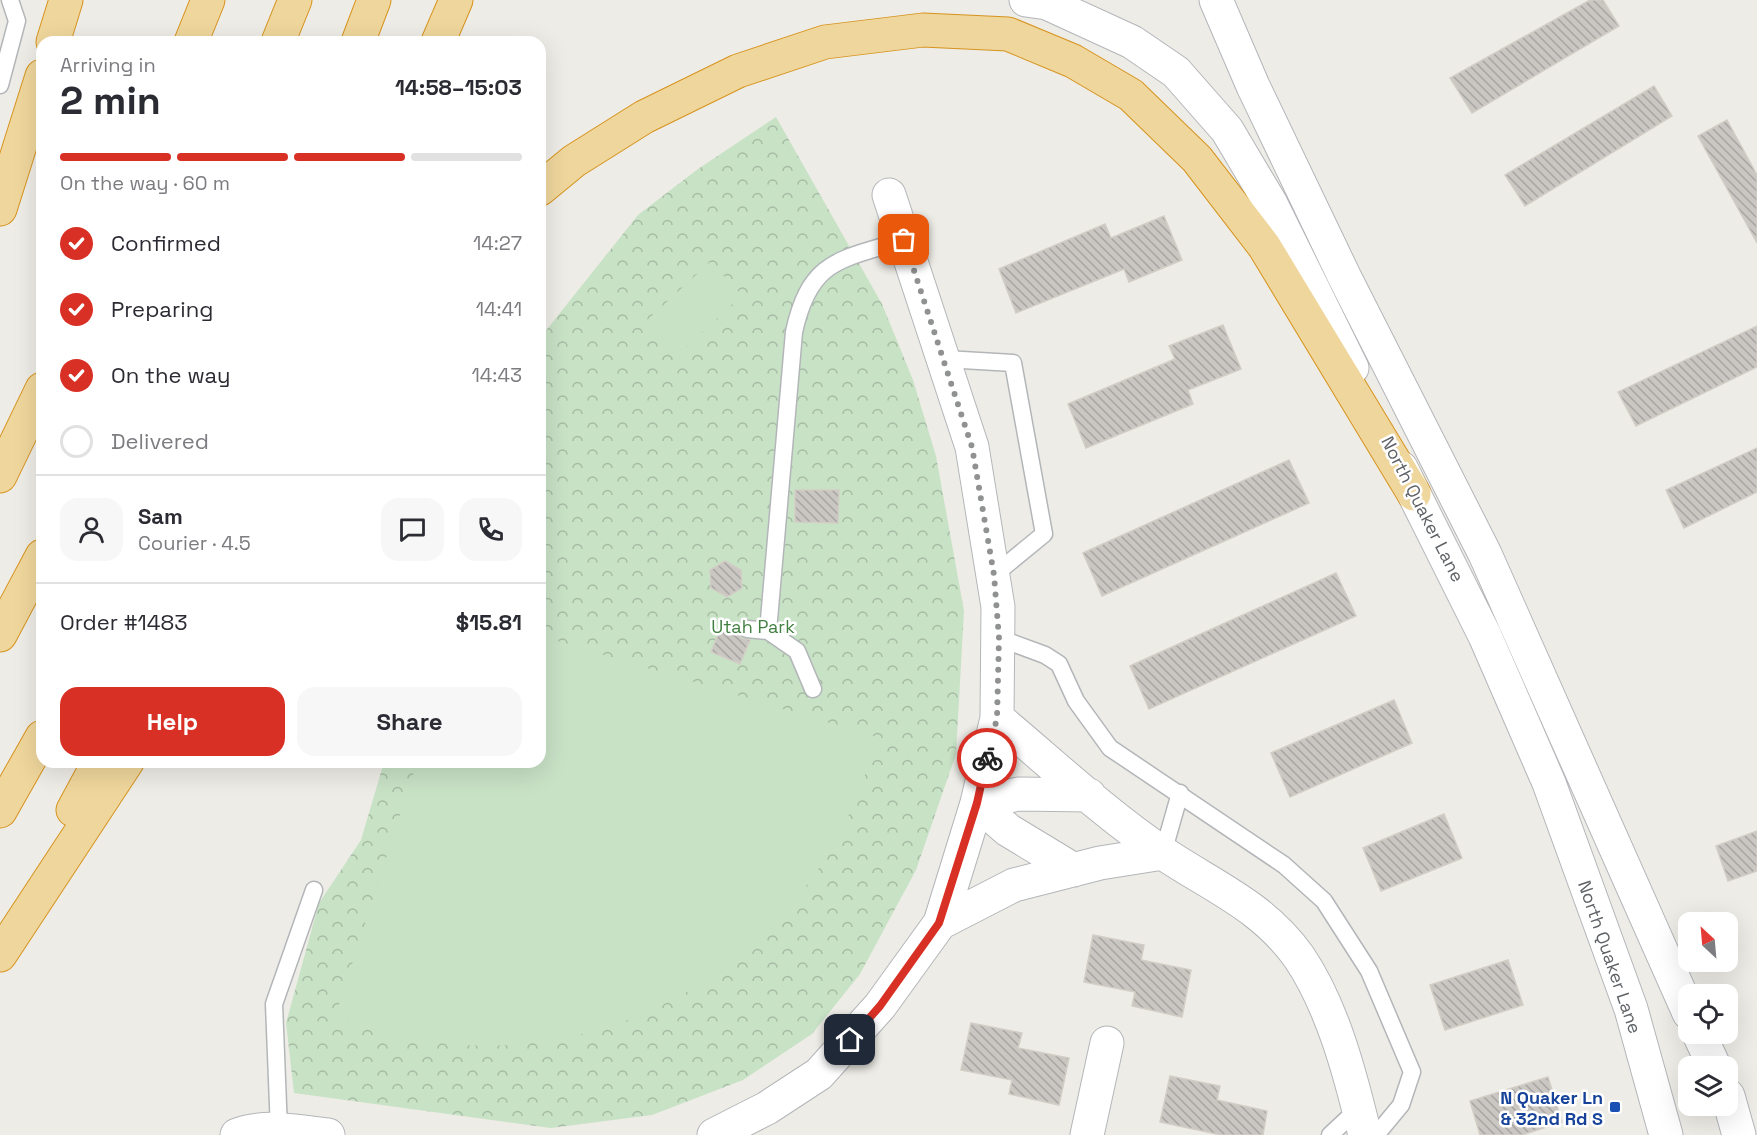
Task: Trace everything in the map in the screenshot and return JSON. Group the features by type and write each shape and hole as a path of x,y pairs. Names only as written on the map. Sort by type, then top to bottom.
{"highway":[{"path":"55,36 66,0"},
{"path":"193,36 208,0"},
{"path":"280,36 295,0"},
{"path":"360,36 374,0"},
{"path":"441,36 456,0"},
{"path":"546,184 574,161 644,117 738,71 825,42 923,30 1008,34 1073,61 1131,95 1197,159 1264,246 1414,494"},
{"path":"0,209 36,95"},
{"path":"0,476 36,401"},
{"path":"0,635 36,567"},
{"path":"0,811 36,748"},
{"path":"0,947 96,768"},
{"path":"0,955 124,768"}],"main road":[{"name":"North Quaker Lane","path":"1026,0 1047,3 1132,42 1176,72 1227,130 1271,204 1485,636 1548,783 1631,1009 1666,1135"},
{"name":"North Quaker Lane","path":"1216,0 1253,86 1345,278 1496,576 1678,988"},
{"path":"714,1135 767,1108 819,1074 880,1006 939,923 977,803 997,718 999,638 994,575 972,447 945,359 889,195"},
{"path":"997,718 1162,853 1241,899 1276,930 1298,956 1314,983 1347,1063 1362,1121"},
{"path":"977,803 1018,794 1089,795"},
{"path":"977,803 1008,830 1074,870"},
{"path":"939,923 1014,885 1074,870 1162,853"},
{"path":"1087,1135 1107,1043"},
{"path":"1734,1116 1739,1135"},
{"path":"237,1135 256,1130 327,1135"}],"lane":[{"path":"0,85 17,21 10,0"},
{"path":"768,631 794,332 799,308 806,291 830,267 844,258 904,240"},
{"path":"945,359 1013,363 1044,534 994,575"},
{"path":"747,629 768,631 797,651 813,688"},
{"path":"999,638 1045,655 1059,664 1076,701 1110,748 1284,864 1324,901 1370,971 1412,1072 1401,1105 1376,1135"},
{"path":"1162,853 1180,793"},
{"path":"279,1130 274,1004 314,890"},
{"path":"1330,1135 1362,1121"}],"green space":[{"name":"Utah Park","path":"776,117 882,304 913,380 936,456 964,611 956,754 916,870 860,974 812,1034 743,1080 652,1115 551,1128 294,1093 286,1023 319,903 361,840 382,768 546,768 546,330 638,215 698,169"},
{"path":"710,262 742,295 677,356 645,322"},
{"path":"546,638 876,737 846,822 799,895 740,955 670,1001 592,1032 508,1045 422,1041 335,1017 415,768 546,768"}],"building":[{"path":"1590,0 1603,0 1619,26 1472,113 1450,78"},
{"path":"1654,86 1672,116 1525,206 1505,175"},
{"path":"1727,120 1757,175 1757,243 1698,136"},
{"path":"1164,216 1182,260 1129,282 1124,269 1016,313 999,269 1105,224 1111,238"},
{"path":"1223,325 1241,369 1188,390 1193,404 1086,448 1068,404 1175,359 1169,346"},
{"path":"1757,326 1757,367 1636,426 1618,392"},
{"path":"1757,448 1757,492 1684,528 1666,490"},
{"path":"1289,460 1309,503 1102,596 1083,553"},
{"path":"795,490 839,490 838,523 795,522"},
{"path":"725,561 741,570 742,588 727,597 711,588 710,570"},
{"path":"1336,573 1356,616 1149,709 1130,666"},
{"path":"722,625 737,631 741,638 750,640 740,664 711,652"},
{"path":"1394,700 1412,743 1290,797 1271,753"},
{"path":"1444,814 1462,858 1381,891 1363,848"},
{"path":"1757,831 1757,871 1728,881 1716,846"},
{"path":"1093,935 1144,945 1141,960 1191,970 1182,1017 1132,1006 1135,992 1084,982"},
{"path":"1508,960 1523,1005 1445,1030 1430,985"},
{"path":"971,1023 1022,1033 1018,1048 1069,1058 1059,1105 1009,1094 1012,1080 961,1070"},
{"path":"1170,1076 1220,1086 1217,1100 1267,1111 1263,1135 1221,1135 1160,1122"},
{"path":"1548,1077 1562,1122 1522,1135 1480,1135 1470,1101"}],"way so far":[{"path":"904,240 945,359 972,447 994,575 999,638 997,718 987,758"}],"place":[{"name":"N Quaker Ln & 32nd Rd S","path":"1615,1107"}],"route":[{"path":"850,1040 880,1006 939,923 977,803 987,758"}]}
